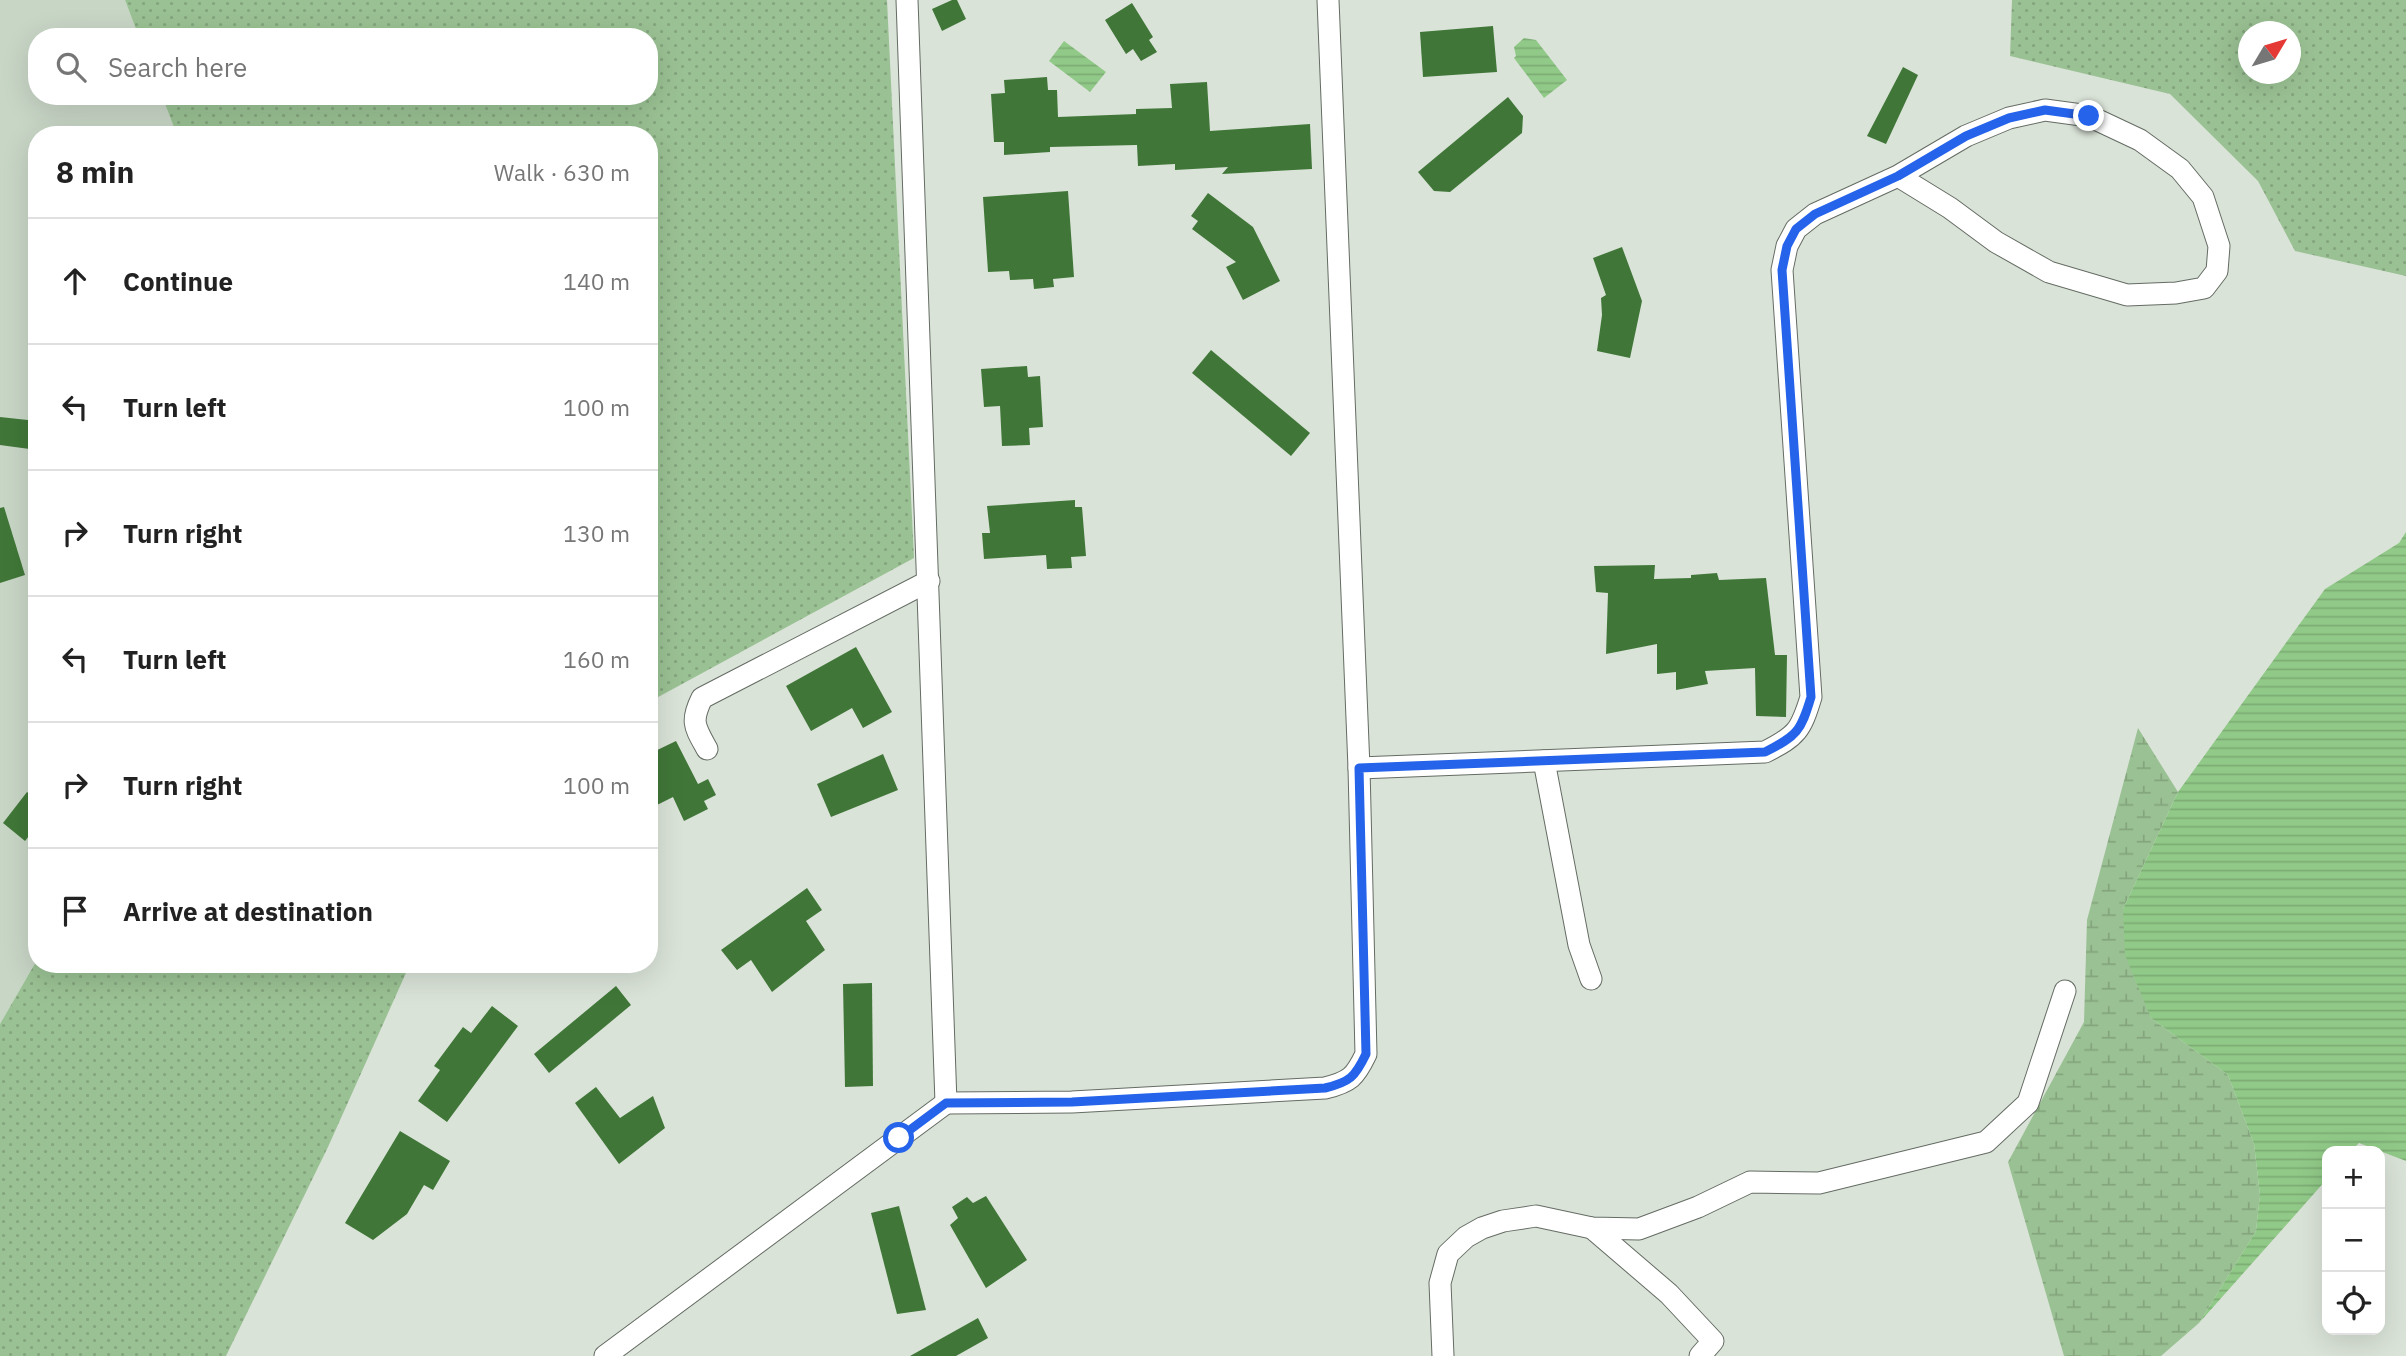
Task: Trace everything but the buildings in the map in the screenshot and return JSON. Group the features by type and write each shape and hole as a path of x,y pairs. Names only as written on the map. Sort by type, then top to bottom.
{"street":[{"path":"907,0 946,1103"},
{"path":"605,1356 946,1103 1072,1102 1325,1088 1346,1083 1358,1071 1366,1054 1359,768 1328,0"},
{"path":"1359,768 1765,752 1782,744 1802,727 1811,697 1782,270 1787,246 1796,229 1815,214 1898,176 1966,136 2009,118 2045,110 2089,116 2140,140 2180,169 2203,197 2213,224 2219,246 2217,271 2204,288 2176,293 2127,295 2049,272 1996,242 1950,208 1898,176"},
{"path":"707,750 694,724 695,713 702,698 929,581"},
{"path":"1544,761 1579,944 1591,979"},
{"path":"1443,1356 1440,1283 1448,1254 1466,1237 1503,1221 1536,1216 1592,1228 1639,1228 1698,1207 1751,1182 1819,1183 1986,1142 2028,1103 2065,991"},
{"path":"1592,1228 1670,1294 1713,1341 1700,1356"}],"shaded area":[{"path":"0,0 125,0 136,28 28,28 28,105 165,105 174,126 28,126 29,973 0,1024"},
{"path":"1524,38 1536,40 1567,80 1544,98 1514,58 1514,47"},
{"path":"1064,41 1106,72 1090,92 1049,61"},
{"path":"2406,532 2406,1161 2385,1153 2385,1146 2359,1143 2356,1146 2322,1146 2322,1185 2199,1323 2256,1231 2260,1195 2254,1144 2228,1075 2151,1018 2125,955 2123,909 2178,792 2325,589 2399,543"}],"green space":[{"path":"125,0 887,0 914,558 658,697 658,126 174,126 165,105 658,105 658,28 136,28"},
{"path":"2012,0 2406,0 2406,276 2295,251 2258,181 2170,94 2010,56"},
{"path":"2138,728 2178,792 2123,909 2151,1018 2228,1075 2254,1144 2260,1195 2256,1231 2199,1323 2161,1356 2064,1356 2008,1162 2084,1022 2087,920"},
{"path":"29,973 406,973 328,1147 226,1356 0,1356 0,1024"}],"route":[{"path":"899,1138 946,1103 1072,1102 1325,1088 1346,1083 1358,1071 1366,1054 1359,768 1765,752 1782,744 1802,727 1811,697 1782,270 1787,246 1796,229 1815,214 1898,176 1966,136 2009,118 2045,110 2089,116"}]}
